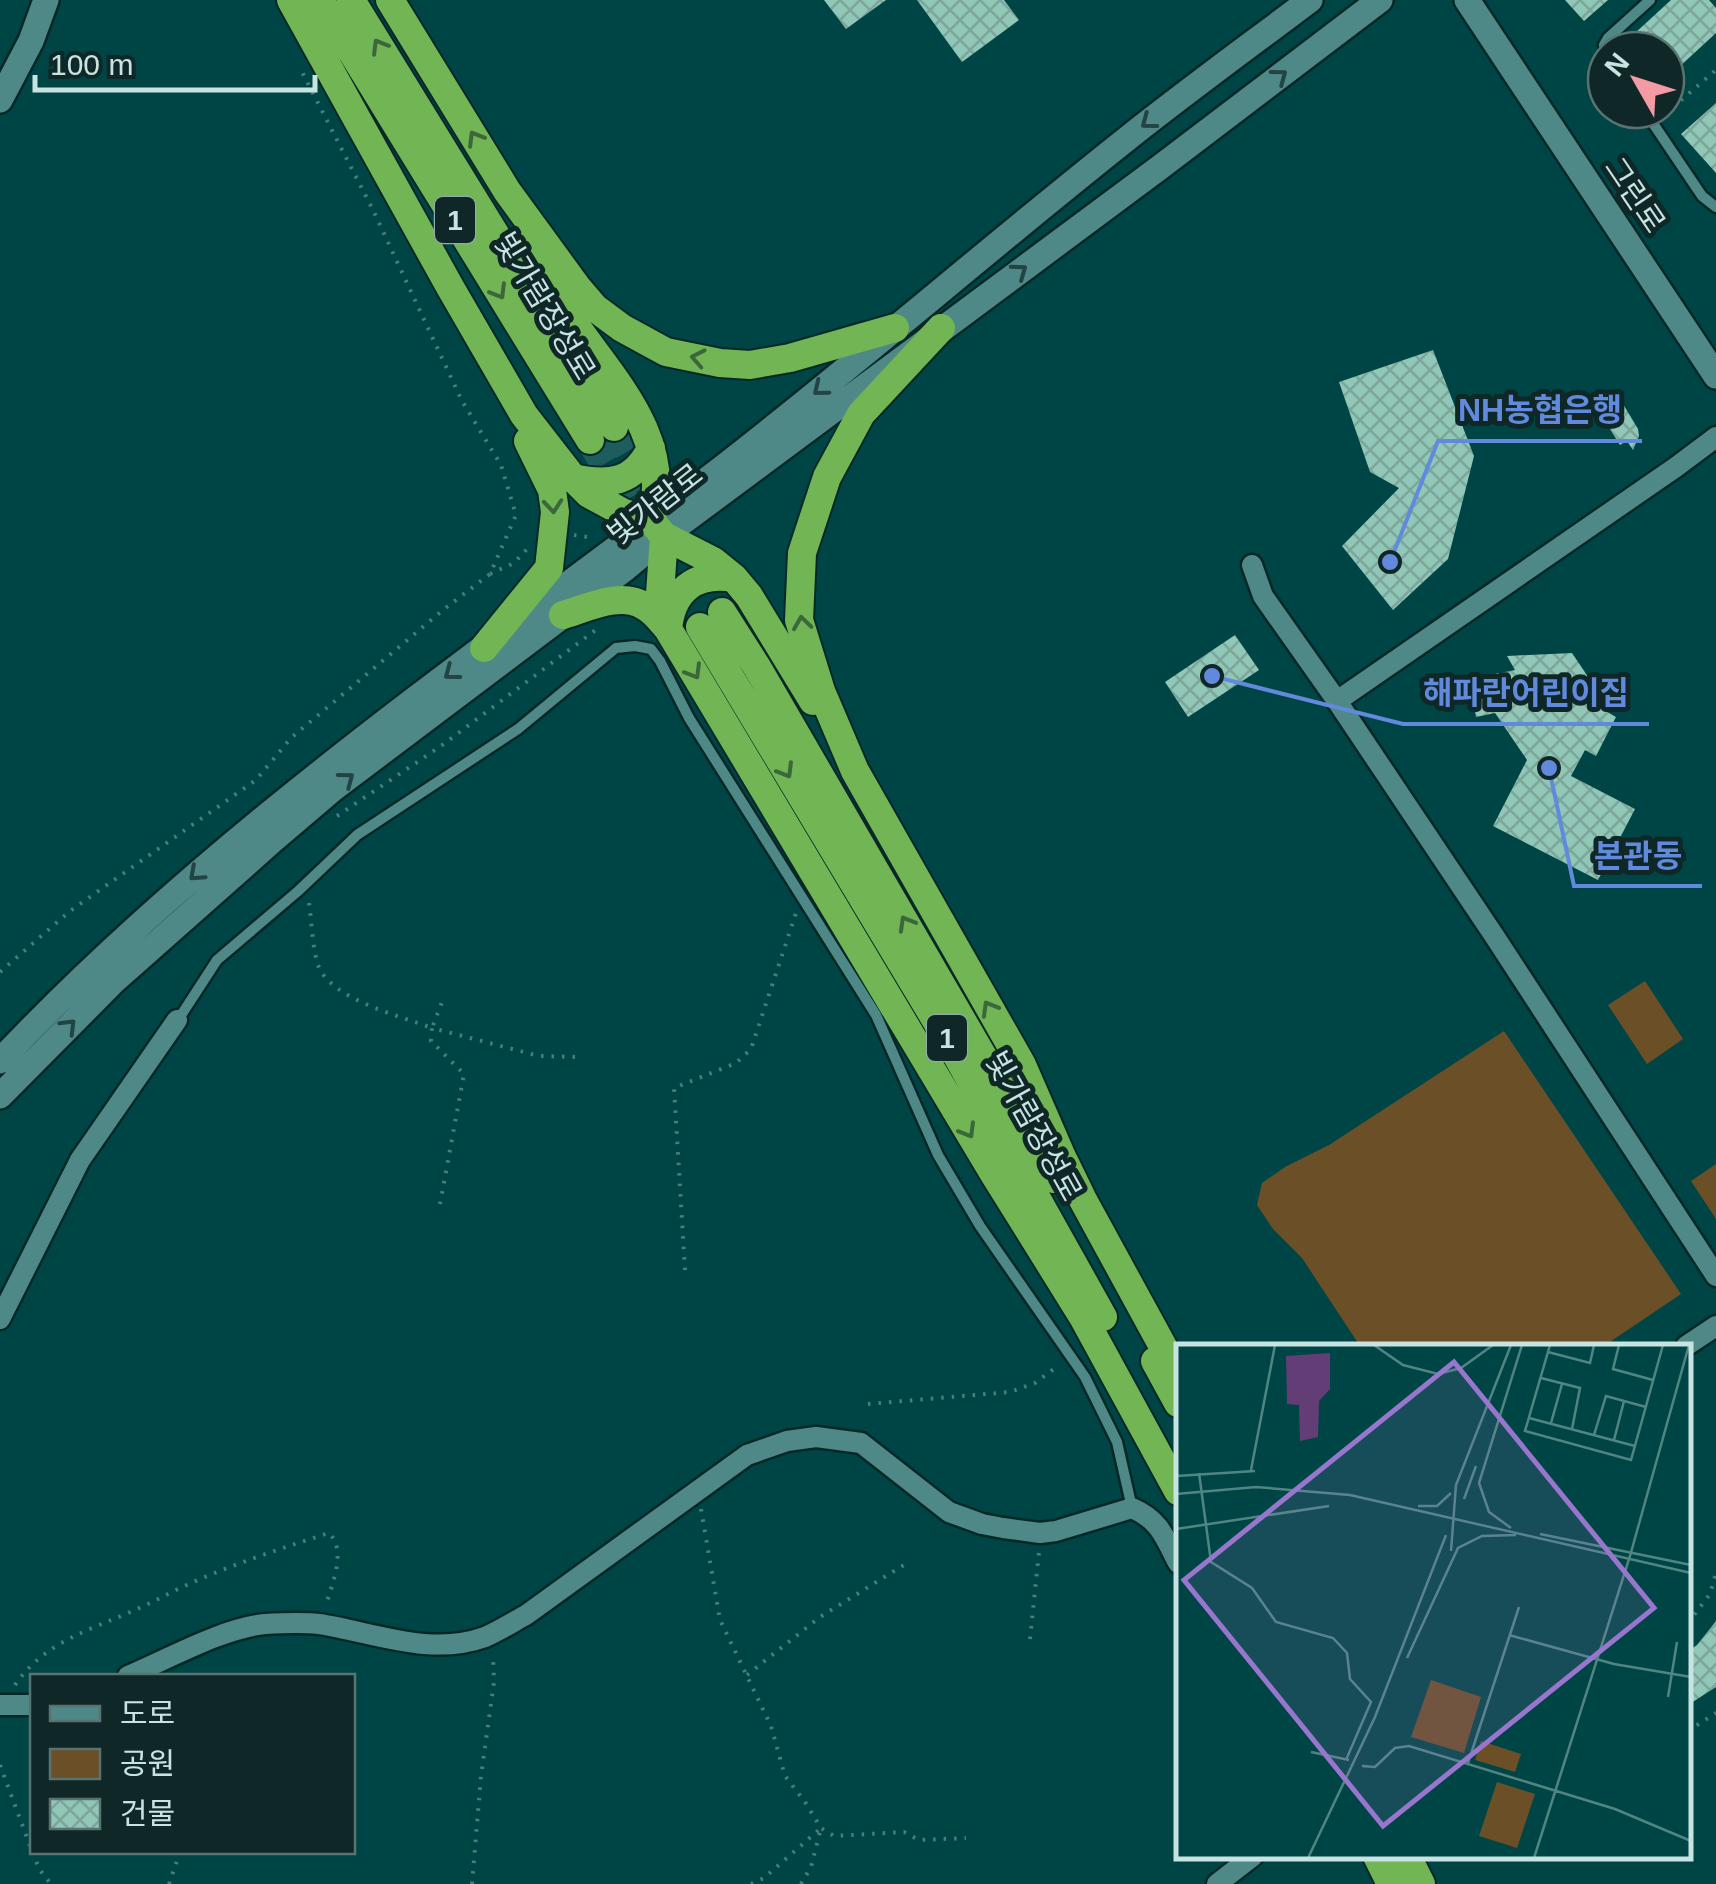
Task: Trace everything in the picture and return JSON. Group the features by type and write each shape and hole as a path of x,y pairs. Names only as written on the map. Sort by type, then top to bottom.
{"highway":[{"path":"290,0 524,415 590,494 712,561 750,596 1022,1065 1076,1186 1176,1370"},
{"name":"빛가람장성로","path":"320,0 602,433 351,0"},
{"path":"390,0 507,191 577,288 622,328 666,352 750,365 790,358 896,328"},
{"path":"507,191 552,290 634,408 651,448 656,464 660,594 668,629 1083,1317 1176,1487"},
{"path":"854,771 821,691 799,620 802,554 827,477 861,414 941,328"},
{"path":"484,648 549,568 555,512 552,490 526,435 524,415"},
{"path":"573,478 606,483 623,478 644,462 651,448"},
{"path":"668,629 670,610 686,588 709,576 734,578"},
{"path":"563,615 616,600 636,602 648,608 668,629"},
{"name":"빛가람장성로","path":"1176,1399 988,1063 757,667 711,620 1176,1452"},
{"path":"1378,1859 1391,1884"},
{"path":"1408,1859 1421,1884"}],"main road":[{"path":"0,100 7,73 31,42 46,0"},
{"name":"빛가람로","path":"0,1096 113,982 272,840 563,615 715,473 1129,137 1310,0"},
{"name":"빛가람로","path":"0,1061 112,949 305,782 613,551 657,529 941,328 1380,0"},
{"name":"그린로","path":"1467,0 1716,376"}],"street":[{"path":"1337,701 1716,437"},
{"path":"1252,565 1263,596 1495,937 1716,1276"},
{"path":"0,1319 80,1160 177,1020"},
{"path":"1689,1344 1716,1326"},
{"path":"133,1674 243,1628 265,1624 320,1624 394,1641 430,1644 488,1636 526,1615 747,1455 787,1442 816,1438 861,1443 949,1512 982,1524 1056,1532 1132,1508 1148,1514 1176,1559"},
{"path":"1218,1884 1248,1859"}],"lane":[{"path":"1617,30 1650,0"},
{"path":"1658,130 1702,196 1716,207"},
{"path":"177,1020 217,960 358,835 518,729 616,648 650,649 689,718 876,1015 938,1155 980,1226 1085,1377 1117,1442 1132,1508"}],"path":[{"path":"293,54 373,210 462,401 500,464 516,515 490,574"},
{"path":"1686,96 1716,70"},
{"path":"0,972 70,912 256,780 291,738 443,610 490,574 514,562 541,533 554,531 604,540 613,551"},
{"path":"335,818 441,746 596,630"},
{"path":"305,884 316,956 324,978 362,1002 432,1028 539,1056 578,1058"},
{"path":"686,1270 674,1088 736,1063 750,1049 802,900"},
{"path":"440,1204 464,1074 432,1041 432,1028 444,997"},
{"path":"868,1404 1010,1392 1035,1384 1072,1359"},
{"path":"697,1490 720,1620 771,1726 785,1776 821,1828 834,1836 904,1832 920,1840 966,1838"},
{"path":"1030,1639 1040,1532"},
{"path":"16,1706 14,1687 22,1674 76,1634 200,1580 296,1542 330,1533 338,1549 335,1575 320,1624"},
{"path":"747,1674 820,1617 907,1563"},
{"path":"1691,1620 1710,1594 1716,1573"},
{"path":"472,1884 494,1682 495,1660 488,1636"},
{"path":"1691,1729 1716,1714"},
{"path":"0,1764 30,1843"},
{"path":"752,1884 821,1828"},
{"path":"801,1884 817,1849 821,1828"},
{"path":"34,1854 39,1869 51,1884"},
{"path":"168,1884 179,1854"}],"green space":[{"path":"1645,981 1683,1039 1647,1064 1608,1005"},
{"path":"1504,1031 1681,1294 1607,1344 1359,1344 1302,1258 1273,1229 1257,1205 1262,1183 1329,1145"},
{"path":"1716,1164 1716,1219 1691,1181"}],"building":[{"path":"824,0 886,0 846,29"},
{"path":"917,0 1004,0 1019,20 962,62"},
{"path":"1565,0 1608,0 1584,21"},
{"path":"1671,0 1709,0 1716,8 1716,33 1686,61 1686,30 1638,30"},
{"path":"1716,103 1716,173 1681,134"},
{"path":"1433,350 1474,456 1448,559 1393,610 1342,546 1399,488 1370,472 1339,382"},
{"path":"1623,404 1638,429 1633,450 1627,441 1620,445 1608,426 1611,424 1606,415"},
{"path":"1235,635 1259,670 1188,717 1165,682"},
{"path":"1572,653 1605,702 1602,709 1616,717 1596,756 1585,750 1571,776 1635,809 1598,880 1493,826 1527,760 1495,713 1476,717 1470,679 1515,670 1507,656"},
{"path":"1716,1621 1716,1687 1691,1703 1691,1649"}],"tunnel":[{"path":"614,427 648,485"},
{"path":"590,440 642,529"}],"place":[{"name":"NH농협은행","path":"1390,562"},
{"name":"해파란어린이집","path":"1212,676"},
{"name":"본관동","path":"1549,768"}]}
